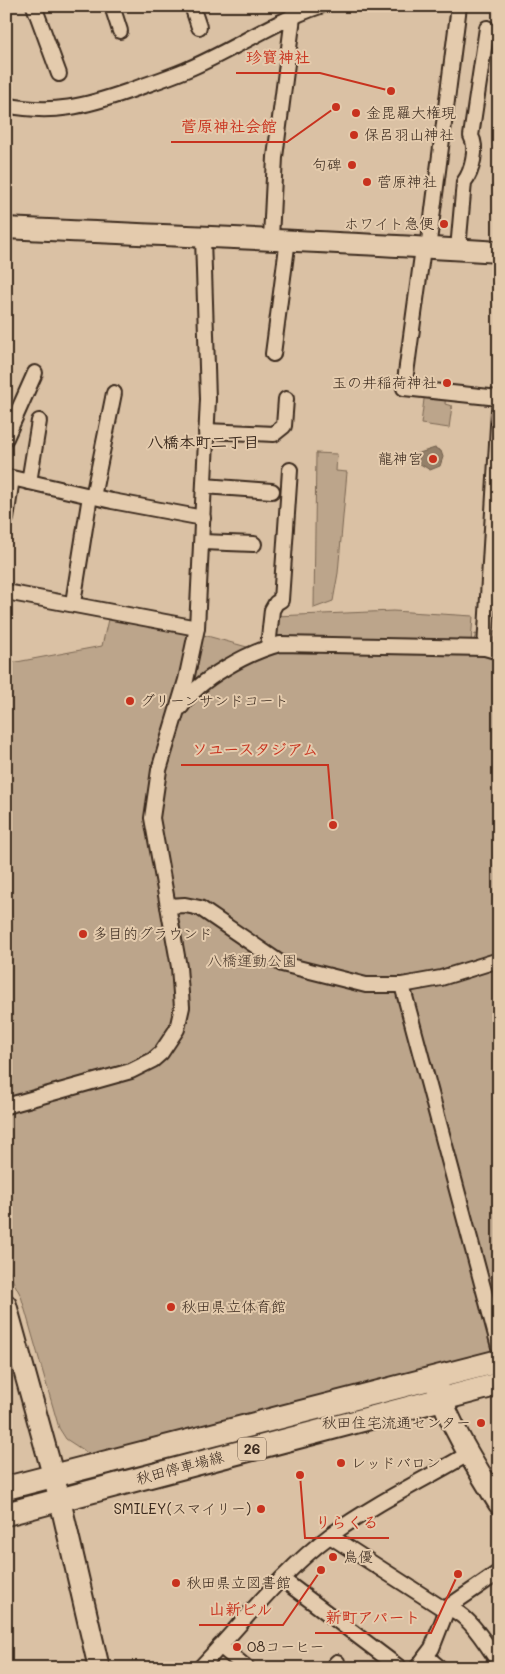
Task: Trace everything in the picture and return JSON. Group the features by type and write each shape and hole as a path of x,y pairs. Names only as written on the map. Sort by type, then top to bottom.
{"main road":[{"name":"秋田停車場線","path":"6,1488 499,1361"},
{"name":"秋田停車場線","path":"6,1514 499,1384"}],"street":[{"path":"34,6 59,74"},
{"path":"112,6 120,31"},
{"path":"192,6 199,27"},
{"path":"6,105 31,110 66,108 94,103 186,70 294,11 320,6"},
{"path":"459,6 404,388 499,398"},
{"path":"273,354 279,238 275,157 294,11"},
{"path":"458,249 464,182 470,175 474,142 471,136 487,28"},
{"path":"6,228 203,238 279,238 499,252"},
{"path":"6,1106 131,1072 153,1060 161,1053 177,1029 182,1007 181,981 152,818 159,770 186,680 197,628 206,431 203,238"},
{"path":"6,438 35,373"},
{"path":"73,603 91,496 114,393"},
{"path":"206,431 274,434 284,426 286,399"},
{"path":"485,648 499,409"},
{"path":"29,482 39,421"},
{"path":"268,647 272,610 276,603 282,600 290,470"},
{"path":"6,519 9,477 91,496 203,518"},
{"path":"204,486 272,491"},
{"path":"202,542 254,544"},
{"path":"6,592 73,603 197,628"},
{"path":"174,721 185,701 200,686 227,668 268,647 280,644 485,648 499,652"},
{"path":"168,906 185,905 200,908 282,964 366,985 402,985 441,978 499,960"},
{"path":"402,985 499,1347"},
{"path":"6,1305 54,1476 99,1668"},
{"path":"434,1378 442,1400 468,1454 499,1504"},
{"path":"200,1668 282,1580 330,1536 376,1506 468,1454"},
{"path":"330,1536 442,1608 448,1607 499,1572"},
{"path":"282,1580 400,1668"},
{"path":"417,1668 426,1656 448,1607"},
{"path":"448,1607 466,1618 499,1663"},
{"path":"220,1646 247,1668"},
{"path":"426,1656 440,1668"}],"green space":[{"path":"425,391 446,394 445,404 452,406 449,428 421,424"},
{"path":"316,453 337,454 336,471 347,472 338,573 333,601 314,608"},
{"path":"393,611 473,616 471,643 274,638 275,616"},
{"name":"八橋運動公園","path":"109,615 200,634 247,647 267,640 474,644 475,634 499,638 499,1349 92,1456 66,1439 59,1428 21,1296 13,1281 6,1257 6,664 102,646"}],"shaded area":[{"path":"435,448 441,451 443,457 440,466 430,470 417,462 416,454"}],"place":[{"name":"珍寳神社","path":"391,91"},
{"name":"菅原神社会館","path":"336,107"},
{"name":"金毘羅大権現","path":"356,113"},
{"name":"保呂羽山神社","path":"354,135"},
{"name":"句碑","path":"352,165"},
{"name":"菅原神社","path":"367,182"},
{"name":"ホワイト急便","path":"444,224"},
{"name":"玉の井稲荷神社","path":"447,383"},
{"name":"龍神宮","path":"433,459"},
{"name":"グリーンサンドコート","path":"130,701"},
{"name":"ソユースタジアム","path":"333,825"},
{"name":"多目的グラウンド","path":"83,934"},
{"name":"秋田県立体育館","path":"171,1307"},
{"name":"秋田住宅流通センター","path":"481,1423"},
{"name":"レッドバロン","path":"341,1463"},
{"name":"りらくる","path":"300,1475"},
{"name":"SMILEY(スマイリー)","path":"261,1509"},
{"name":"鳥優","path":"333,1557"},
{"name":"山新ビル","path":"321,1570"},
{"name":"新町アパート","path":"458,1574"},
{"name":"秋田県立図書館","path":"176,1583"},
{"name":"08コーヒー","path":"237,1647"}],"district":[{"name":"八橋本町二丁目","path":"203,442"}]}
